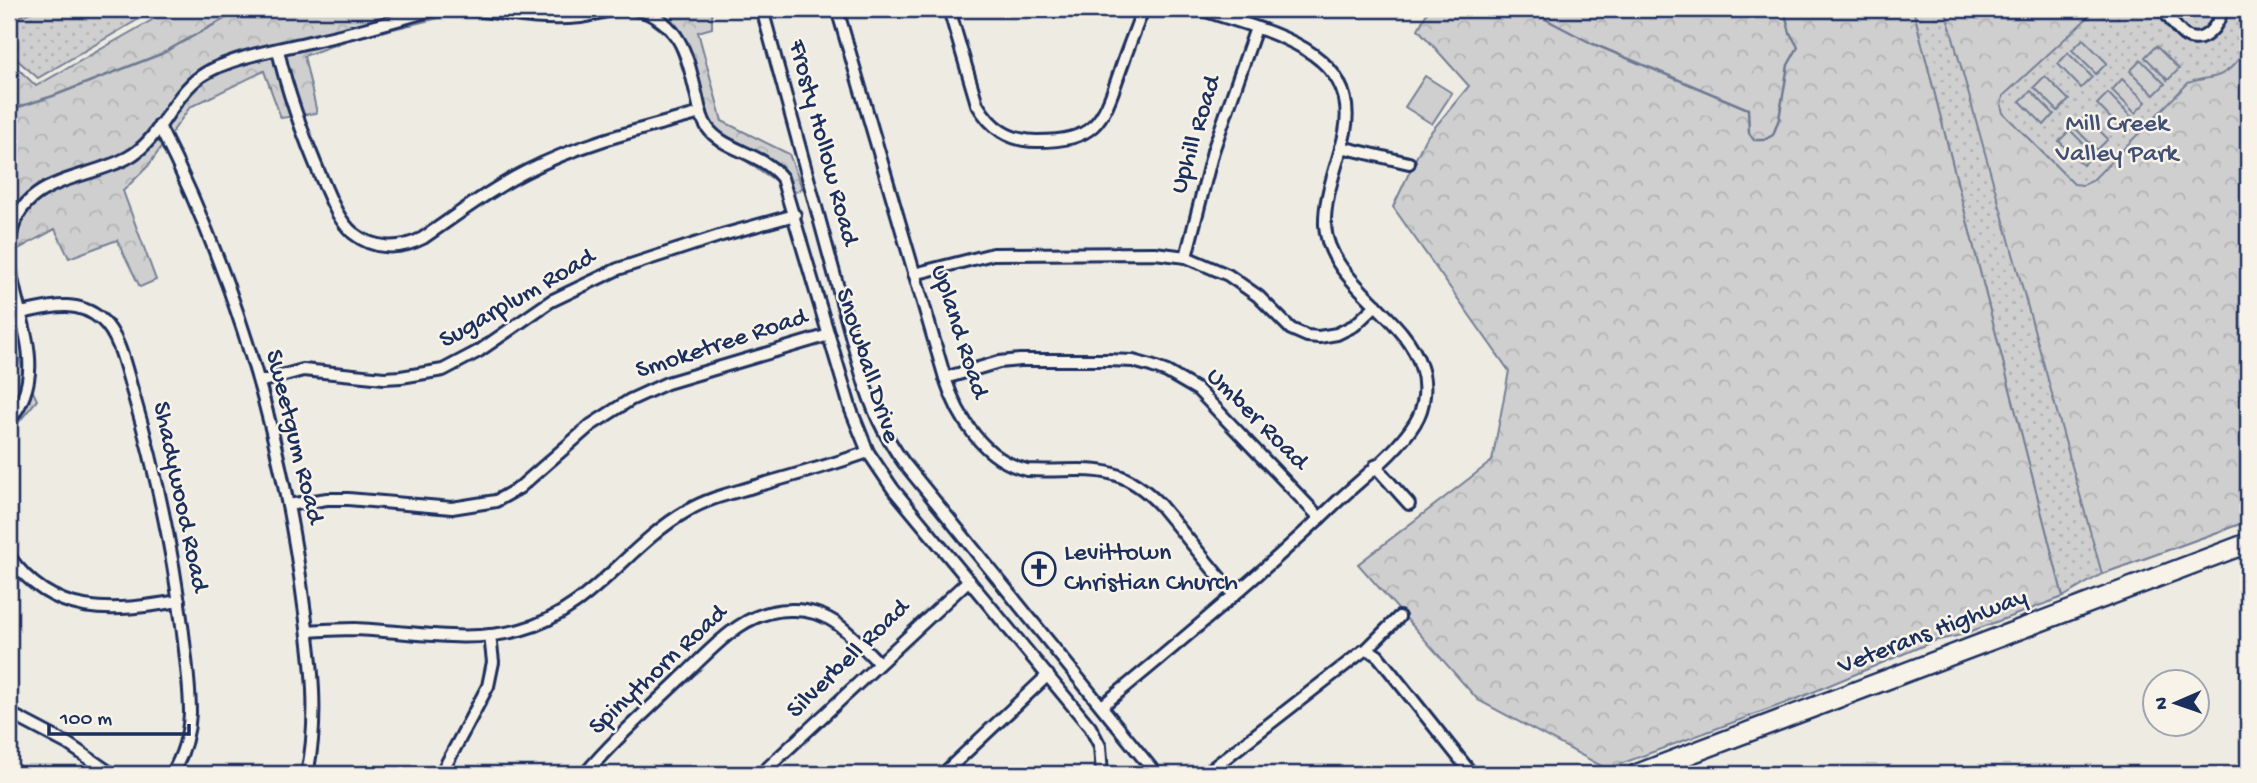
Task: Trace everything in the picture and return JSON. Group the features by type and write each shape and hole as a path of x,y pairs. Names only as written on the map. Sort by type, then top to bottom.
{"main road":[{"name":"Veterans Highway","path":"1637,774 2248,543"}],"street":[{"path":"9,421 22,402 30,373 10,242 25,206 44,189 56,183 130,157 149,141 182,92 202,76 231,63 436,9"},
{"path":"467,9 547,19 619,9"},
{"name":"Snowball Drive","path":"637,9 662,20 679,38 690,66 706,125 718,137 774,168 782,177 851,410 868,452 893,489 1095,734 1101,753 1102,774"},
{"name":"Frosty Hollow Road","path":"762,9 861,372 872,410 881,429 904,463 1156,774"},
{"name":"Upland Road","path":"837,9 952,401 961,416 988,451 1015,467 1027,470 1107,472 1130,479 1160,505 1234,595"},
{"path":"949,9 982,114 1006,135 1033,141 1070,138 1083,134 1101,119 1143,9"},
{"path":"1102,706 1234,595 1375,467 1415,423 1423,401 1421,364 1410,344 1339,262 1327,238 1326,209 1346,120 1345,104 1338,82 1330,69 1314,53 1300,45 1200,9"},
{"path":"2162,9 2185,36 2197,39 2213,31 2221,19 2222,9"},
{"name":"Uphill Road","path":"1186,257 1213,151 1256,28"},
{"path":"278,50 292,105 337,212 352,232 364,240 385,247 405,246 423,238 524,172 550,160 574,150 701,113"},
{"name":"Sweetgum Road","path":"159,127 200,214 234,304 259,382 288,505 308,631 314,710 307,774"},
{"path":"1341,147 1409,163"},
{"name":"Sugarplum Road","path":"259,382 303,370 384,378 443,370 479,351 551,302 590,281 641,259 795,215"},
{"path":"914,275 972,258 1003,253 1155,253 1186,257 1213,267 1240,282 1291,329 1307,336 1337,334 1355,325 1376,305"},
{"name":"Shadywood Road","path":"21,313 57,306 78,306 95,315 109,328 125,367 146,437 166,523 179,601 190,713 185,745 172,774"},
{"name":"Smoketree Road","path":"288,505 348,499 452,508 496,501 531,479 590,425 641,394 667,383 829,335"},
{"name":"Umber Road","path":"945,378 999,362 1020,360 1133,361 1167,372 1198,390 1320,518"},
{"path":"308,631 355,629 457,636 490,635 530,626 570,608 654,534 676,517 702,503 868,452"},
{"path":"1375,467 1409,504"},
{"path":"9,556 19,570 45,591 82,606 121,610 179,601"},
{"name":"Silverbell Road","path":"761,774 969,580"},
{"name":"Spinythorn Road","path":"585,774 652,705 732,631 752,617 777,610 800,610 818,615 839,624 879,663"},
{"path":"1205,774 1366,650 1399,617"},
{"path":"441,774 488,686 492,662 490,635"},
{"path":"1366,650 1370,650 1383,663 1472,774"},
{"path":"943,774 1048,675"},
{"path":"9,712 68,744 112,774"}],"green space":[{"path":"40,9 156,9 38,78 15,58 9,20"},
{"path":"163,9 698,9 712,12 712,28 698,32 722,121 789,154 802,188 794,193 704,133 673,41 647,19 621,16 451,15 348,40 304,56 317,113 281,118 264,71 190,107 148,166 123,191 156,280 140,287 117,240 69,258 55,229 9,254 9,60 36,86 152,20"},
{"path":"1429,9 1913,9 2063,597 1961,635 1934,641 1799,698 1607,769 1478,700 1358,564 1492,461 1509,371 1393,207 1425,139 1469,86 1418,29"},
{"name":"Mill Creek Valley Park","path":"1913,9 2248,9 2248,521 2102,574 2063,597"},
{"name":"Mill Creek Valley Park","path":"1945,9 2097,9 2003,96 2001,105 2003,113 2074,184 2083,185 2092,181 2188,83 2217,76 2232,67 2248,42 2248,521 2102,574"},
{"path":"2083,39 2107,63 2096,74 2072,50"},
{"path":"2156,46 2179,69 2168,80 2145,57"},
{"path":"2068,53 2092,77 2081,88 2058,64"},
{"path":"2141,60 2165,84 2154,95 2130,71"},
{"path":"1425,76 1452,93 1432,124 1405,107"},
{"path":"2045,76 2069,100 2058,111 2034,87"},
{"path":"2122,79 2146,102 2135,113 2112,90"},
{"path":"2031,91 2054,114 2044,125 2020,101"},
{"path":"2108,93 2131,117 2120,128 2097,104"},
{"path":"2085,116 2108,139 2097,150 2074,127"},
{"path":"2070,130 2094,154 2083,165 2059,141"},
{"path":"9,320 22,368 37,400 9,434"}],"waterway":[{"path":"9,110 161,54 242,9"},
{"path":"1526,9 1591,43 1748,109 1749,133 1754,140 1764,140 1773,135 1779,119 1788,65 1798,47 1790,33 1784,9"}],"place":[{"name":"Levittown Christian Church","path":"1039,569"}]}
